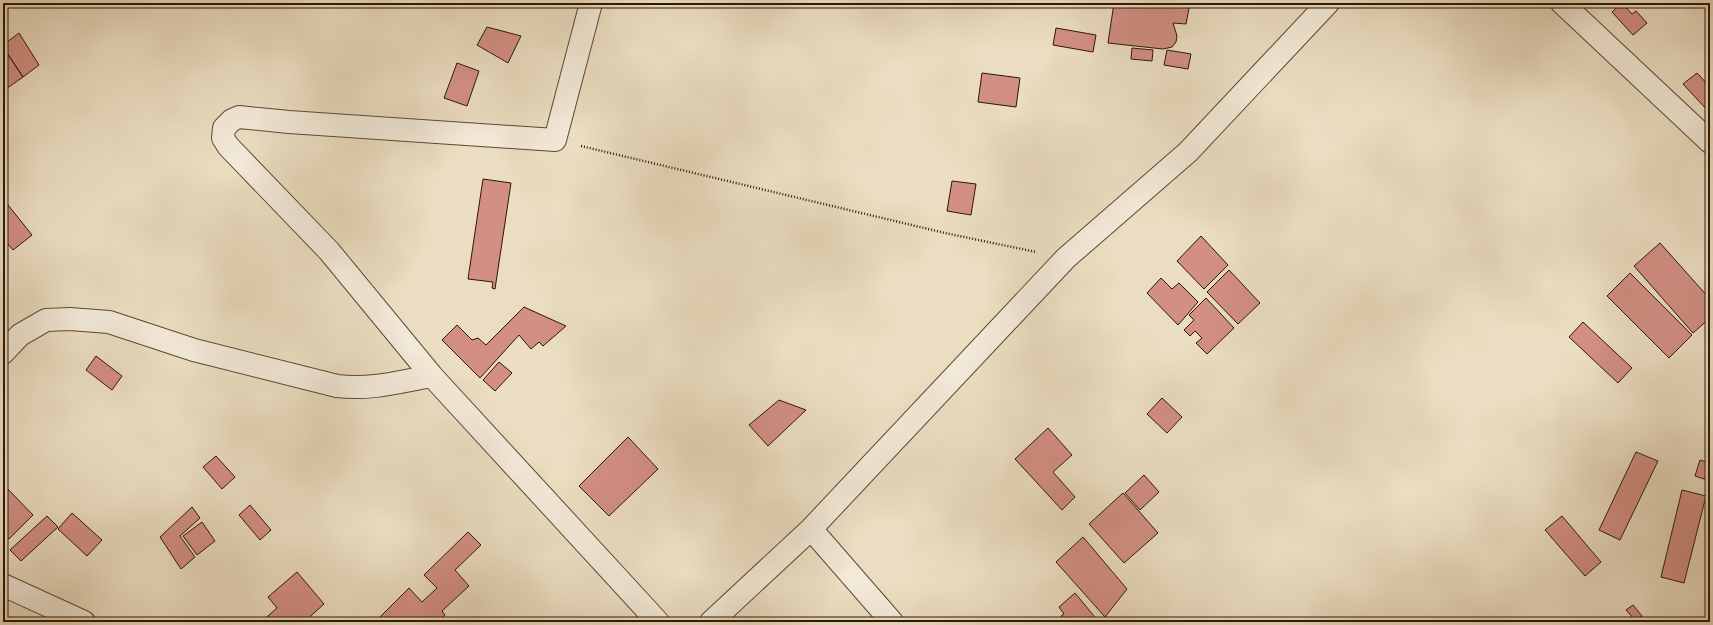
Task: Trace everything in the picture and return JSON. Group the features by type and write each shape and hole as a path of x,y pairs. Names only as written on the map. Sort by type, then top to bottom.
{"street":[{"path":"591,3 555,140 290,122 240,117 232,120 224,128 223,138 228,146 329,251 432,376 658,622"},
{"path":"712,622 811,528 1066,258 1188,152 1328,3"},
{"path":"1562,3 1710,142"},
{"path":"3,353 20,335 46,320 70,319 109,322 194,350 337,386 356,388 375,387 432,376"},
{"path":"811,528 892,622"},
{"path":"3,586 84,622"}],"path":[{"path":"555,140 945,233 1066,258"}],"building":[{"path":"3,3 7,6 3,10"},
{"path":"1114,3 1190,3 1186,24 1173,23 1177,36 1176,42 1172,47 1163,49 1108,43"},
{"path":"1599,3 1609,3 1604,8"},
{"path":"1622,3 1632,14 1636,11 1647,23 1633,35 1612,12"},
{"path":"487,27 521,36 508,63 477,45"},
{"path":"1056,28 1096,35 1093,52 1053,45"},
{"path":"19,33 39,65 23,77 3,47 3,45"},
{"path":"3,47 23,77 3,91"},
{"path":"1132,48 1153,50 1152,61 1131,59"},
{"path":"1167,50 1191,54 1188,69 1164,65"},
{"path":"457,63 479,71 467,106 444,98"},
{"path":"982,73 1020,78 1016,107 978,102"},
{"path":"1697,73 1710,87 1710,113 1683,84"},
{"path":"483,179 511,183 495,289 492,288 493,282 468,279"},
{"path":"952,181 976,184 971,215 947,211"},
{"path":"4,200 32,235 13,250 3,238"},
{"path":"1201,236 1228,265 1204,289 1177,261"},
{"path":"1660,243 1710,299 1710,318 1693,333 1634,266"},
{"path":"1229,270 1260,303 1238,324 1207,292"},
{"path":"1630,273 1692,335 1669,358 1607,296"},
{"path":"1161,278 1172,289 1179,283 1198,302 1178,325 1147,293"},
{"path":"1206,298 1234,328 1207,354 1196,343 1202,338 1195,331 1190,336 1184,330 1194,320 1189,315"},
{"path":"524,307 566,326 543,346 539,342 531,349 519,335 480,378 442,340 457,325 472,340 478,338 486,345"},
{"path":"1583,322 1632,368 1618,383 1569,337"},
{"path":"96,356 122,376 112,390 86,370"},
{"path":"499,362 512,373 495,391 483,380"},
{"path":"1162,398 1182,417 1167,433 1147,414"},
{"path":"779,400 806,410 768,446 749,425"},
{"path":"1048,428 1072,455 1053,472 1075,497 1062,510 1015,459"},
{"path":"628,437 658,469 609,516 579,486"},
{"path":"1636,452 1658,461 1620,540 1599,530"},
{"path":"216,456 235,477 222,489 203,467"},
{"path":"1700,460 1710,463 1710,481 1695,476"},
{"path":"1144,475 1159,492 1140,510 1125,493"},
{"path":"3,484 33,515 9,539 3,533"},
{"path":"1682,490 1706,496 1684,583 1661,577"},
{"path":"1123,493 1158,533 1124,563 1089,524"},
{"path":"250,505 271,530 260,540 239,515"},
{"path":"192,507 200,518 180,536 195,557 181,569 160,537"},
{"path":"72,513 102,540 87,556 58,529"},
{"path":"47,516 58,527 21,561 10,550"},
{"path":"1562,516 1601,562 1585,576 1545,530"},
{"path":"202,522 215,541 197,555 183,536"},
{"path":"468,532 481,545 455,570 469,586 442,611 445,615 437,622 375,622 409,588 422,602 437,588 424,575"},
{"path":"1083,537 1127,589 1105,617 1056,562"},
{"path":"297,572 324,604 304,622 261,622 277,608 268,597"},
{"path":"1075,593 1099,622 1066,622 1061,616 1064,614 1059,607"},
{"path":"1633,605 1642,616 1636,621 1626,610"}]}
